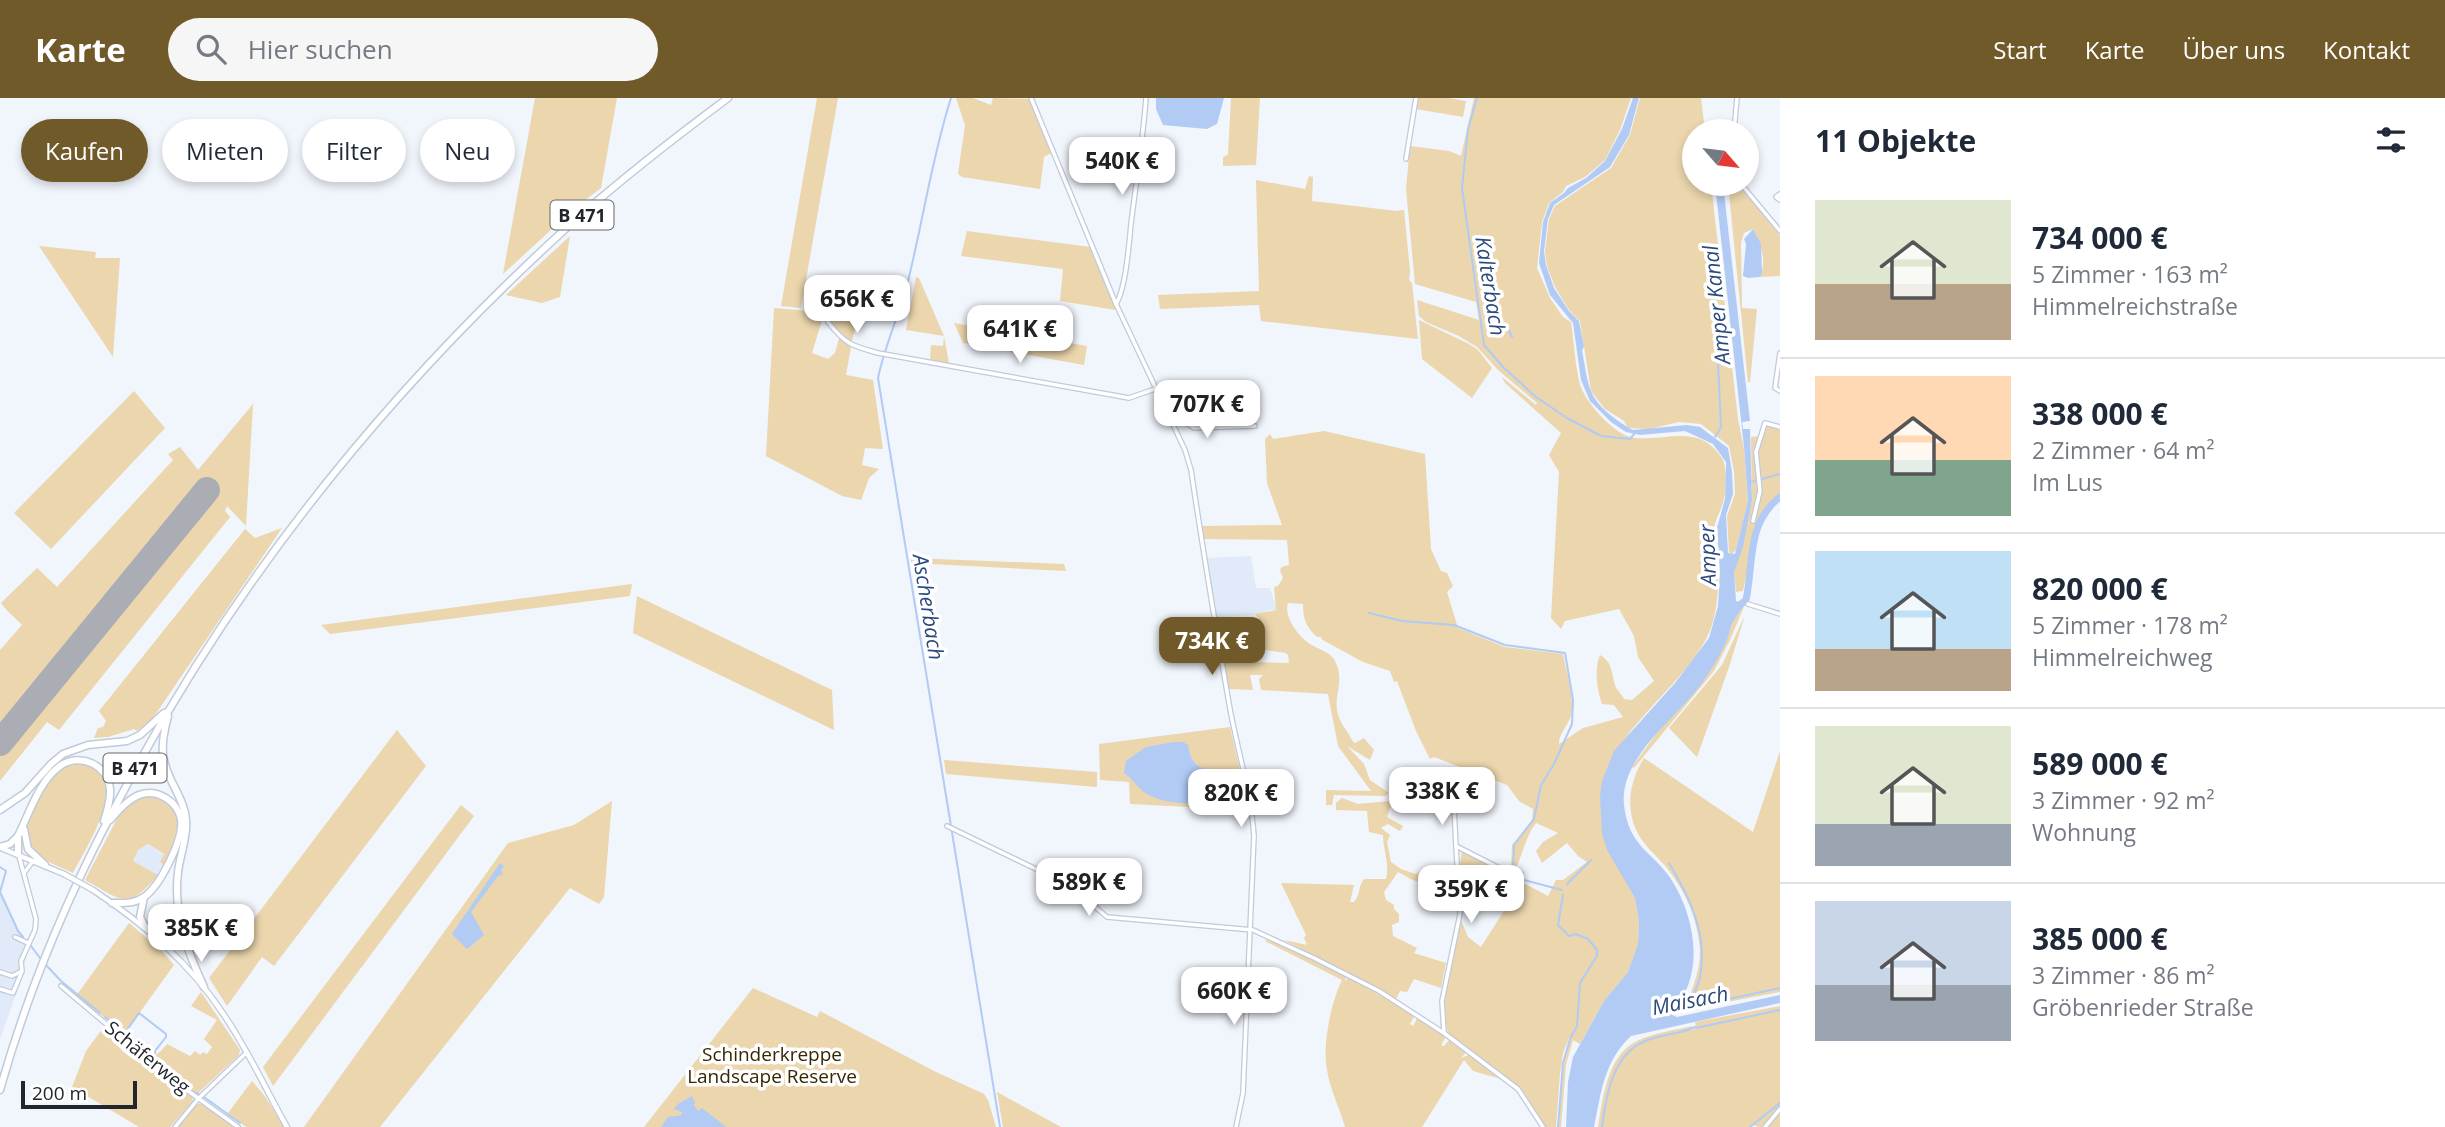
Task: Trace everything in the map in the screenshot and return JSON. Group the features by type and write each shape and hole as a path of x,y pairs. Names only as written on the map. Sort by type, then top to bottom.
{"highway":[{"name":"B 471","path":"0,1090 37,975 63,912 101,833 172,704 233,608 278,544 343,460 415,377 549,243 665,145 728,98"},
{"path":"0,810 24,793 63,754 75,748 111,744 140,735 172,704"},
{"path":"172,704 164,732 162,755 186,818 177,878 178,909 188,952 204,987"},
{"path":"0,847 10,844 18,836 46,783 57,768 71,761 86,760 101,769 109,783 110,799 101,833"},
{"path":"101,833 126,804 139,795 157,794 168,799 176,807 180,818 180,835 160,878 144,897 140,917 145,928 158,930 173,920 178,909"},
{"path":"24,824 28,849 45,865"},
{"path":"18,836 18,854"},
{"path":"112,903 128,903 144,897"}],"street":[{"path":"1031,98 1116,304 1189,461 1214,622 1252,810 1254,836 1243,1093 1236,1127"},
{"path":"1116,304 1128,256 1141,161 1146,98"},
{"path":"1406,159 1416,98"},
{"path":"1735,119 1737,98"},
{"path":"1780,194 1776,197 1780,200"},
{"path":"1751,196 1780,231"},
{"path":"828,322 850,346 884,354 1129,398 1155,388"},
{"path":"1780,353 1776,388 1780,391"},
{"path":"1168,411 1194,428 1255,426"},
{"path":"1753,522 1758,504 1756,452 1765,423 1780,427"},
{"path":"1748,604 1780,614"},
{"path":"1444,1033 1442,1000 1460,916 1454,808"},
{"path":"950,828 1072,886 1107,917 1251,930 1379,991 1444,1033 1518,1088 1543,1127"},
{"path":"1456,846 1509,873 1521,874"},
{"path":"0,847 45,865 93,890 145,928 204,987 224,1014 288,1127"},
{"path":"0,989 13,993 22,971 28,943 35,930 36,919 18,854"},
{"path":"24,873 34,860"},
{"path":"15,937 28,943"},
{"path":"0,972 12,976 22,971"},
{"name":"Schäferweg","path":"61,986 173,1080 238,1127"},
{"path":"175,1127 199,1098 247,1052"},
{"path":"1765,1127 1780,1109"}],"shaded area":[{"path":"1251,556 1256,588 1270,588 1277,610 1215,618 1206,558"},
{"path":"147,844 164,855 160,862 164,865 158,875 133,861 138,850"},
{"path":"0,890 28,949 20,983 0,1039"}],"green space":[{"path":"535,98 617,98 601,188 576,207 503,274"},
{"path":"817,98 838,98 801,308 781,306"},
{"path":"956,98 973,98 991,105 993,98 1030,99 1053,152 1044,157 1040,189 962,177 958,174 965,125"},
{"path":"1231,98 1260,98 1256,165 1223,166 1223,157 1228,155"},
{"path":"1418,98 1466,101 1463,117 1416,109"},
{"path":"1474,98 1631,98 1620,130 1605,160 1585,177 1566,186 1563,192 1549,203 1542,222 1537,268 1550,298 1563,317 1571,322 1580,385 1588,401 1602,418 1627,436 1635,438 1682,436 1703,441 1713,447 1722,458 1725,472 1724,499 1714,529 1718,584 1710,631 1693,659 1617,751 1606,772 1600,795 1626,882 1635,898 1639,921 1638,945 1628,972 1604,1001 1580,1044 1573,1040 1566,1065 1561,1127 1562,1082 1571,1038 1563,1053 1556,1127 1545,1127 1523,1091 1448,1034 1442,1000 1461,920 1468,937 1481,947 1514,895 1460,865 1462,850 1548,896 1556,880 1563,880 1587,862 1567,843 1542,863 1536,851 1543,842 1558,833 1536,823 1516,868 1511,868 1512,845 1532,820 1533,809 1519,801 1507,785 1434,757 1430,759 1397,681 1394,682 1390,671 1363,662 1321,639 1322,637 1317,637 1306,622 1303,604 1288,603 1290,620 1301,636 1332,656 1336,663 1339,672 1337,711 1340,720 1355,743 1364,738 1374,750 1370,760 1347,746 1364,764 1370,780 1389,793 1385,796 1334,795 1332,805 1326,805 1326,790 1371,791 1338,746 1328,694 1261,690 1259,679 1263,675 1250,675 1253,690 1228,689 1223,661 1289,663 1286,653 1265,650 1260,621 1255,614 1276,610 1274,587 1278,586 1283,578 1280,570 1282,567 1289,565 1287,540 1203,539 1201,526 1282,525 1267,483 1265,439 1270,434 1273,439 1324,431 1425,454 1431,549 1441,571 1447,573 1453,586 1447,592 1458,628 1505,647 1563,654 1572,709 1559,744 1583,728 1623,717 1614,705 1602,704 1597,680 1600,655 1610,666 1616,688 1624,699 1632,700 1654,681 1638,657 1634,636 1619,609 1565,621 1561,629 1551,618 1559,472 1549,455 1561,433 1505,383 1502,377 1536,405 1537,403 1498,370 1477,347 1419,316 1417,300 1479,320 1476,302 1415,284 1406,189 1410,146 1449,151 1461,156"},
{"path":"1640,98 1701,98 1704,119 1682,119 1682,196 1712,196 1738,419 1744,449 1748,503 1736,550 1732,554 1729,553 1727,516 1735,494 1729,446 1701,424 1679,422 1649,429 1628,428 1624,421 1605,409 1591,391 1580,321 1569,310 1555,287 1547,266 1545,251 1549,219 1555,206 1611,168 1630,135"},
{"path":"1309,176 1313,177 1312,201 1404,210 1409,280 1412,283 1418,339 1261,321 1259,305 1160,309 1158,295 1259,291 1256,180 1305,189"},
{"path":"1729,196 1748,196 1780,236 1780,276 1760,277 1762,252 1753,229 1744,233 1741,243 1742,308 1757,309 1748,382"},
{"path":"967,231 1090,247 1116,310 1060,301 1063,269 961,256"},
{"path":"570,236 560,297 542,303 506,295"},
{"path":"39,246 96,252 95,258 120,258 113,357"},
{"path":"916,277 919,278 944,336 906,330"},
{"path":"774,308 810,311 823,317 812,353 828,359 835,353 839,338 851,347 846,375 873,380 883,449 865,448 862,465 879,469 869,478 861,500 842,496 766,456"},
{"path":"819,311 858,318 851,344"},
{"path":"1419,320 1469,344 1478,350 1492,368 1472,398 1422,359"},
{"path":"954,323 1087,346 1084,365 963,343"},
{"path":"944,336 949,363 930,360 931,345 943,346"},
{"path":"134,391 165,428 51,549 14,513"},
{"path":"253,404 246,526 227,506 225,511 230,517 59,730 47,722 0,781 0,650 22,625 1,603 37,568 57,587 173,460 168,454 180,447 198,470"},
{"path":"1765,426 1780,430 1780,500 1765,518 1760,530 1743,591 1736,592 1734,572 1752,500 1751,437 1762,436"},
{"path":"282,528 151,721 137,731 134,729 94,738 98,728 103,727 106,721 99,711 245,529 255,538"},
{"path":"911,558 1064,564 1066,571 911,563"},
{"path":"632,584 630,596 330,634 321,625"},
{"path":"637,596 832,690 834,730 633,633"},
{"path":"1745,604 1714,671 1634,768 1632,767 1728,636 1731,624"},
{"path":"1745,615 1697,757 1669,728 1722,665"},
{"path":"1230,727 1249,810 1130,804 1129,782 1100,780 1099,744","holes":["1190,758 1199,768 1226,772 1193,803 1160,798 1146,791 1134,779"]},
{"path":"397,730 426,766 274,966 262,957 227,1006 209,978"},
{"path":"1780,751 1780,992 1689,1009 1687,1005 1700,957 1699,938 1689,905 1679,885 1638,834 1630,801 1634,779 1644,758 1753,832"},
{"path":"944,760 1097,772 1097,787 946,774"},
{"path":"86,762 103,776 106,798 98,825 73,873 35,852 27,838 27,824 35,805 54,776 67,763"},
{"path":"147,795 161,798 171,804 176,812 173,843 164,865 160,862 164,854 148,844 138,850 133,861 158,875 139,894 124,899 116,897 85,880 121,811 132,801"},
{"path":"1342,798 1358,804 1389,801 1391,806 1387,817 1403,826 1400,831 1388,824 1381,828 1390,835 1387,842 1391,862 1416,874 1429,870 1424,882 1398,872 1384,892 1386,900 1394,905 1399,914 1399,922 1392,925 1393,936 1417,948 1414,953 1446,963 1441,988 1414,979 1407,992 1400,991 1396,999 1284,940 1307,945 1304,938 1306,935 1281,883 1354,885 1350,902 1354,902 1364,879 1386,879 1383,835 1369,832 1367,811 1336,810 1336,803"},
{"path":"612,801 604,897 599,904 570,888 380,1127 304,1127 508,843 574,825"},
{"path":"461,805 474,816 273,1086 263,1067"},
{"path":"129,923 174,965 125,1033 76,996"},
{"path":"1268,939 1346,975 1345,982 1348,977 1415,1015 1410,1024 1413,1026 1418,1017 1447,1035 1441,1045 1444,1046 1451,1038 1466,1052 1461,1058 1471,1054 1501,1079 1473,1071 1464,1060 1422,1127 1345,1127 1330,1085 1326,1060 1328,1024 1342,980 1265,941"},
{"name":"Schinderkreppe Landscape Reserve","path":"753,988 817,1017 820,1011 984,1094 996,1127 644,1127"},
{"path":"201,992 240,1050 239,1055 197,1094 153,1057 167,1044 190,1056 195,1051 200,1055 203,1052 207,1054 212,1047 204,1039 217,1020 191,1006"},
{"path":"1780,1006 1780,1127 1598,1127 1608,1078 1620,1055 1628,1047 1658,1034 1692,1026 1692,1030 1696,1028 1695,1022"},
{"path":"103,1028 114,1035 117,1044 127,1055 140,1063 147,1060 192,1097 193,1101 170,1127 139,1127 72,1087 86,1051"},
{"path":"252,1081 284,1127 246,1127 228,1113"},
{"path":"997,1092 1061,1127 1003,1127"},
{"path":"197,1104 204,1104 236,1127 178,1127"}],"water":[{"path":"1156,98 1224,98 1217,124 1207,129 1163,125 1156,109"},
{"path":"1633,98 1639,98 1629,135 1610,167 1554,205 1548,219 1544,251 1554,288 1579,321 1588,382 1594,397 1603,408 1633,430 1687,425 1700,427 1728,448 1733,494 1726,515 1728,553 1735,554 1748,501 1716,196 1724,196 1750,421 1742,422 1743,429 1750,429 1752,500 1743,547 1734,572 1736,601 1745,604 1732,624 1723,649 1706,678 1640,755 1625,787 1624,805 1636,839 1671,879 1680,894 1691,929 1693,965 1689,982 1682,998 1671,1012 1672,1015 1677,1017 1780,995 1780,1003 1631,1036 1609,1067 1594,1127 1566,1127 1568,1082 1573,1057 1604,1001 1628,972 1638,944 1639,921 1635,898 1607,850 1602,834 1602,781 1614,751 1675,683 1709,638 1718,606 1720,572 1717,528 1725,499 1726,462 1713,444 1685,431 1640,435 1626,432 1611,422 1590,401 1581,380 1573,323 1550,295 1539,263 1543,222 1550,203 1605,161 1622,129"},
{"path":"1753,229 1761,244 1762,273 1760,277 1748,278 1743,276 1746,244 1744,239"},
{"path":"1174,742 1188,745 1193,760 1200,767 1226,772 1227,777 1216,804 1160,800 1144,792 1124,773 1126,761 1146,747"},
{"path":"500,863 504,866 501,870 503,874 498,876 471,912 484,935 467,949 452,934"},
{"path":"692,1096 698,1111 702,1108 726,1127 661,1127 668,1117 682,1115 682,1112 674,1109"}],"waterway":[{"name":"Ascherbach","path":"951,98 938,143 908,281 878,378 1000,1127"},
{"name":"Kalterbach","path":"1477,98 1468,129 1462,188 1484,345 1504,368 1536,397 1567,418 1601,436 1630,439 1635,433"},
{"path":"1491,315 1507,326 1512,337"},
{"name":"Amper Kanal","path":"1715,437 1721,427 1718,363"},
{"path":"1751,482 1780,474"},
{"path":"1736,608 1746,600 1756,531 1761,519 1780,497"},
{"path":"1369,613 1402,621 1454,625 1505,645 1565,653 1573,700 1572,724 1541,785 1534,819 1514,845 1513,870"},
{"path":"1567,884 1591,860"},
{"name":"Maisach","path":"1669,863 1690,903 1699,932 1702,961 1691,1009"},
{"path":"0,867 6,871 0,892 23,937"},
{"path":"1513,877 1562,890"},
{"path":"1558,1127 1563,1063 1577,1026 1580,983 1597,956 1597,950 1588,939 1576,934 1569,936 1558,925 1563,895"},
{"path":"31,946 40,958"},
{"path":"46,965 100,1013"},
{"name":"Maisach","path":"1692,1007 1780,988"},
{"path":"1696,1028 1780,1010"},
{"path":"105,1017 125,1033 139,1013 166,1034 155,1054"},
{"path":"1602,1127 1612,1078 1624,1057 1649,1039 1695,1027"},
{"path":"157,1057 157,1062 172,1075"},
{"path":"177,1079 199,1094"},
{"path":"204,1097 240,1123"},
{"path":"1750,1127 1780,1103"}],"runway":[{"path":"0,743 207,490"}],"water label":[{"name":"Amper","path":"1707,555"}]}
